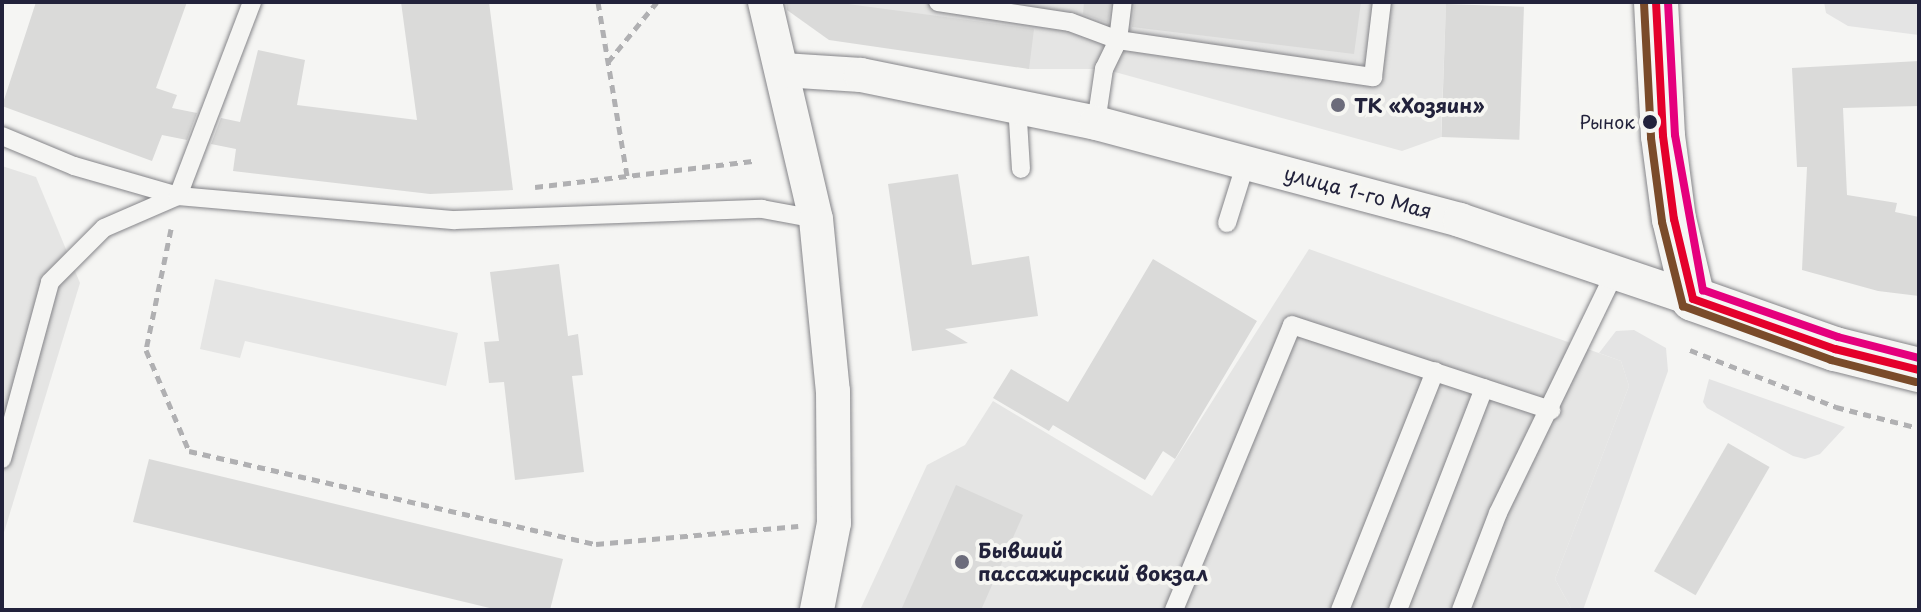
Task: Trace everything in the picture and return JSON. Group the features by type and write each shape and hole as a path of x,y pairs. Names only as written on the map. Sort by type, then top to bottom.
{"main road":[{"path":"1656,2 1663,136 1674,219 1693,299"},
{"name":"улица 1-го Мая","path":"1693,299 1835,349 1919,370"}],"street":[{"path":"765,2 816,219 833,391 834,523 817,610"},
{"name":"улица 1-го Мая","path":"783,70 861,75 1017,104 1096,123 1460,220 1693,299"}],"lane":[{"path":"2,459 50,282 104,228 178,196 252,2"},
{"path":"938,2 1070,22 1118,40 1373,77 1382,2"},
{"path":"1096,123 1104,69 1118,40 1123,2"},
{"path":"1017,104 1021,169"},
{"path":"2,136 74,166 178,196 455,220 762,209 816,219"},
{"path":"1227,223 1246,162"},
{"path":"1461,610 1498,513 1551,410 1615,272"},
{"path":"1174,610 1292,325 1551,410"},
{"path":"1340,610 1435,371"},
{"path":"1398,610 1484,388"}],"path":[{"path":"598,2 627,176"},
{"path":"608,63 657,2"},
{"path":"528,188 752,161"},
{"path":"178,196 146,350 189,451 596,544 834,523"},
{"path":"1690,350 1836,407 1919,428"}],"shaded area":[{"name":"ТК «Хозяин»","path":"795,2 1459,2 1446,5 1441,137 1402,151 1104,69 1029,69"},
{"path":"1824,2 1919,2 1919,35 1848,26 1826,13"},
{"path":"2,166 36,177 80,283 2,539"},
{"path":"1309,249 1621,361 1629,386 1555,579 1572,610 860,610 927,465 965,445 993,401 1152,496"},
{"path":"215,279 458,333 446,386 245,341 240,358 200,349"},
{"path":"1634,330 1666,348 1668,371 1583,610 1572,610 1555,579 1629,386 1621,361 1599,353 1616,331"},
{"path":"1709,379 1845,427 1820,454 1805,459 1793,456 1707,408 1703,402"}],"building":[{"path":"36,2 187,2 156,88 177,95 172,108 197,113 187,140 162,135 152,161 2,106"},
{"path":"401,2 489,2 513,190 430,194 233,171 236,149 211,144 221,118 240,122 258,50 305,60 297,105 417,120"},
{"path":"786,2 833,2 1034,29 1029,69 829,40 787,10"},
{"path":"1084,2 1111,2 1108,23 1083,14"},
{"path":"1135,2 1361,2 1354,54 1132,27"},
{"path":"1446,4 1524,7 1519,140 1441,137"},
{"path":"1919,61 1919,106 1843,108 1847,195 1897,203 1895,212 1919,217 1919,296 1878,291 1802,270 1807,167 1797,167 1792,68"},
{"path":"958,174 972,265 1029,256 1038,316 945,329 968,343 912,351 888,184"},
{"path":"1153,259 1257,321 1175,459 1163,451 1145,480 1053,425 1049,431 993,398 1011,369 1068,402"},
{"path":"559,264 568,336 578,334 583,375 572,376 584,472 515,480 504,382 489,383 484,342 499,341 490,272"},
{"path":"1728,443 1770,467 1696,595 1654,571"},
{"path":"149,459 563,559 550,610 498,610 133,522"},
{"name":"Бывший пассажирский вокзал","path":"956,485 1023,515 981,610 901,610"}],"transit line":[{"path":"1656,2 1663,136 1674,219 1693,299"},
{"path":"1668,2 1675,135 1703,290 1838,337 1919,358"},
{"path":"1644,3 1651,138 1662,222 1683,306 1831,360 1916,382"},
{"path":"1693,299 1835,349 1919,370"}],"place":[{"name":"ТК «Хозяин»","path":"1338,105"},
{"name":"Рынок","path":"1650,122"},
{"name":"Бывший пассажирский вокзал","path":"962,562"}]}
